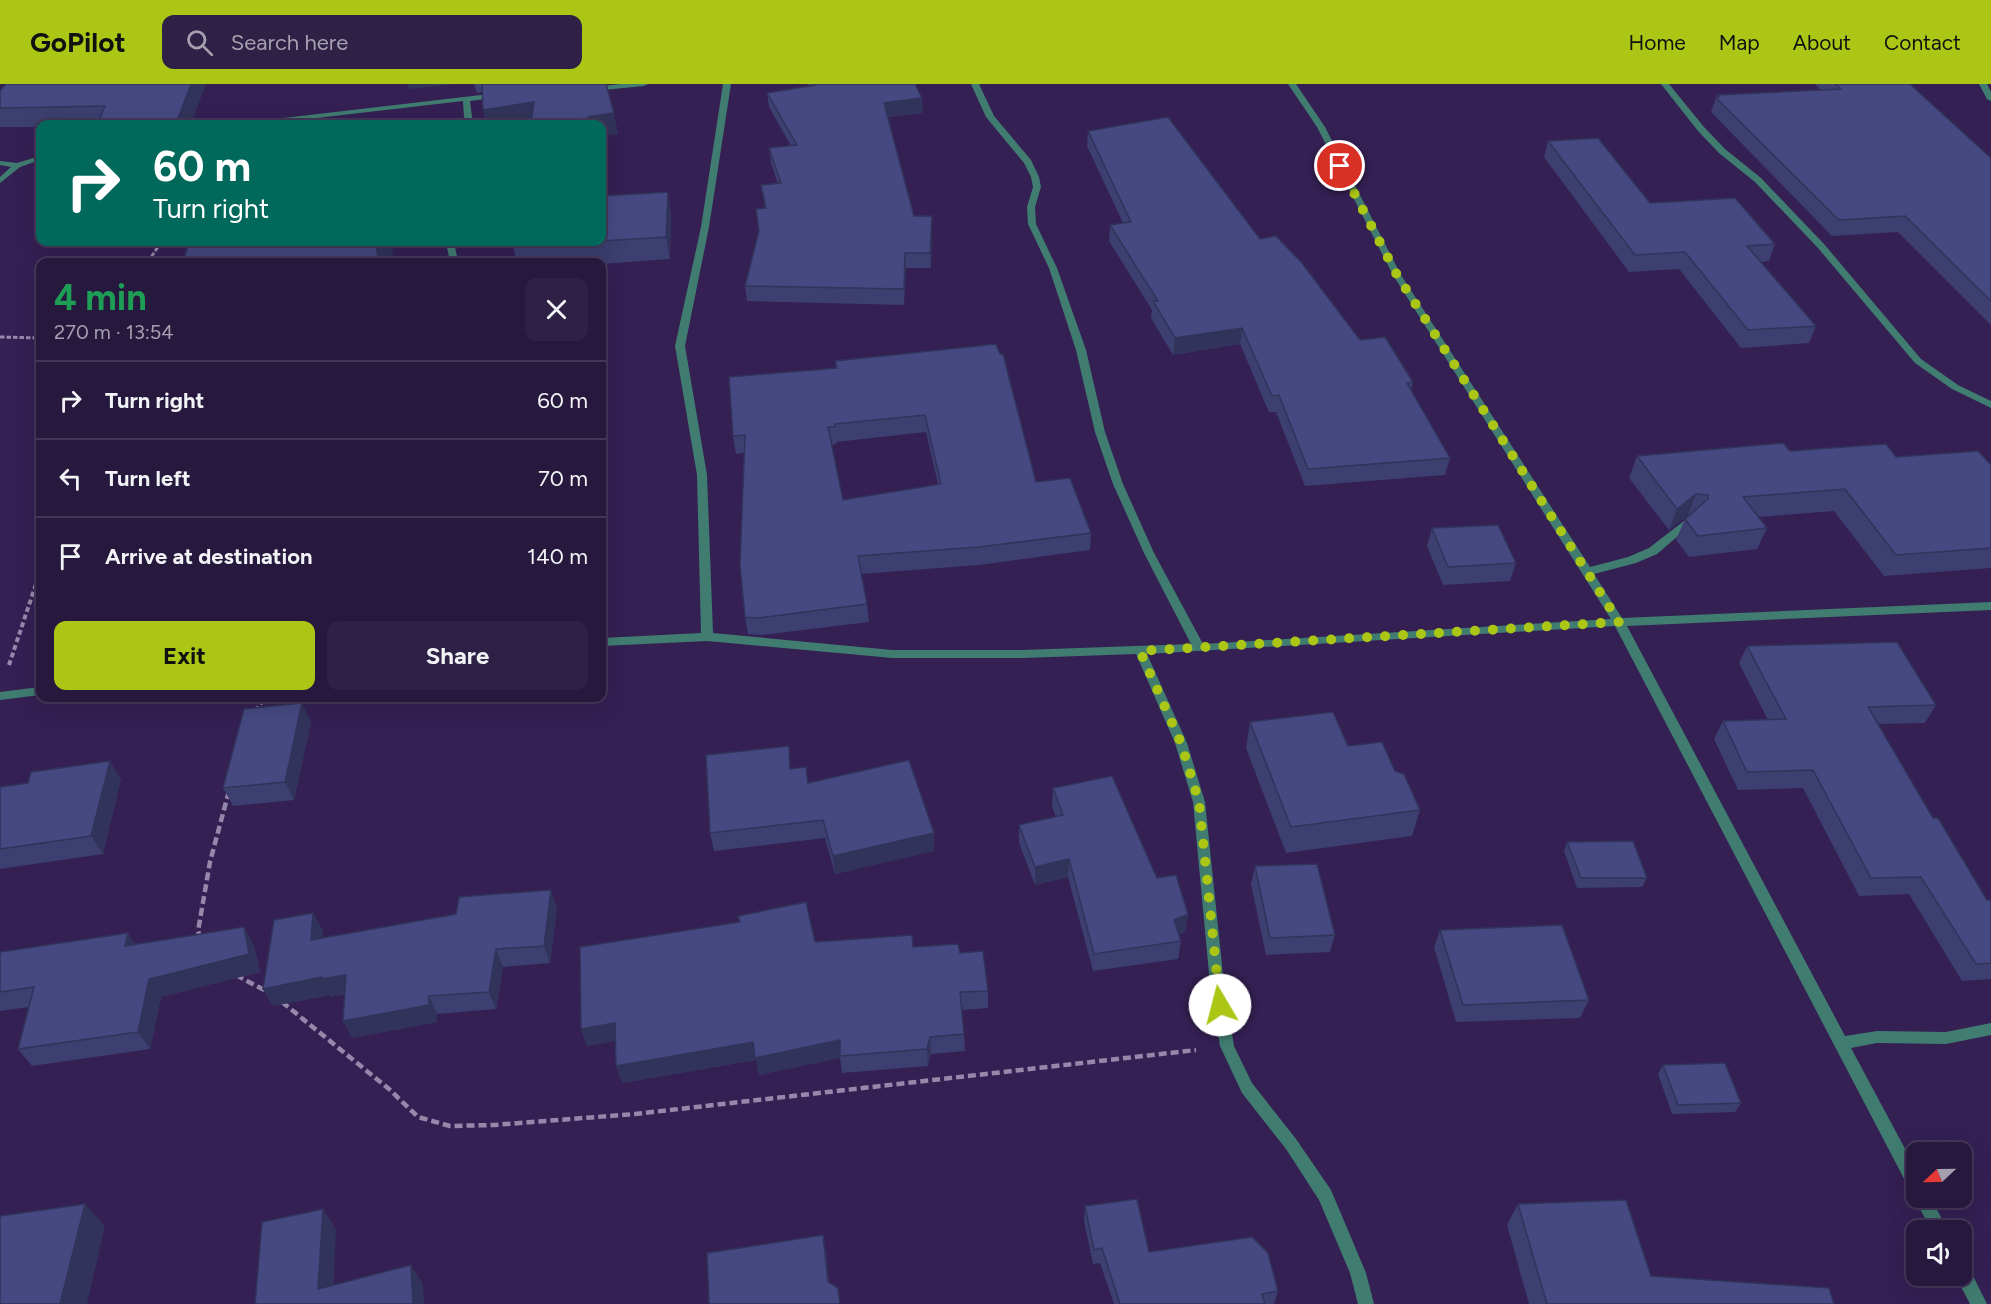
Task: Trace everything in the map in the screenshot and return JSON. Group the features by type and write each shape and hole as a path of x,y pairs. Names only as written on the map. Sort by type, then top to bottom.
{"street":[{"path":"589,89 644,84"},
{"path":"707,637 702,476 680,346 705,227 727,84"},
{"path":"975,84 990,117 1028,162 1035,177 1037,187 1031,207 1032,224 1053,268 1081,350 1100,432 1118,484 1149,554 1199,648"},
{"path":"1292,84 1321,127 1397,275 1619,622 1906,1166"},
{"path":"1665,84 1722,151 1758,180 1821,246 1918,361 1955,387 1991,405"},
{"path":"1983,84 1991,99"},
{"path":"282,120 512,94"},
{"path":"466,98 468,117 471,120"},
{"path":"0,163 17,165 36,159"},
{"path":"0,181 17,165"},
{"path":"1587,572 1632,560 1653,551 1694,519"},
{"path":"606,642 707,637 892,654 1140,651 1619,622 1991,606"},
{"path":"1140,651 1181,743 1199,802 1217,984 1227,1046 1247,1088 1291,1144 1325,1195 1358,1273 1366,1304"},
{"path":"0,696 36,692"},
{"path":"1841,1043 1877,1036 1946,1038 1991,1029"},
{"path":"1969,1286 1979,1304"}],"path":[{"path":"0,337 36,338"},
{"path":"7,670 36,584"},
{"path":"251,721 262,702"},
{"path":"204,948 198,931 210,862 231,785"},
{"path":"227,970 275,996 388,1089 418,1117 450,1126 494,1125 635,1114 1227,1046"}],"building":[{"path":"6,84 191,84 178,120 99,120 105,106 0,108 0,91"},
{"path":"482,84 606,84 614,113 588,117 588,120 532,120 534,102 483,110"},
{"path":"816,84 915,84 922,98 884,103 914,216 932,216 930,253 905,253 904,289 745,286 759,231 756,209 766,208 761,185 781,183 769,148 797,145 767,93"},
{"path":"1835,84 1910,84 1991,158 1991,301 1905,216 1839,220 1716,98 1719,97 1717,95 1841,89"},
{"path":"1168,117 1260,239 1276,236 1302,263 1360,340 1385,337 1413,382 1407,383 1450,458 1308,469 1279,395 1272,396 1242,328 1175,338 1153,301 1158,301 1110,225 1131,222 1088,131"},
{"path":"1598,138 1650,203 1735,198 1775,244 1747,246 1816,326 1748,330 1685,252 1635,255 1548,141"},
{"path":"668,192 666,237 606,241 606,196"},
{"path":"188,246 376,246 378,258 184,258"},
{"path":"996,344 1000,354 1003,354 1036,482 1070,478 1091,533 979,547 858,556 867,604 758,618 745,617 740,565 745,435 733,436 729,377 837,368 835,361","holes":["925,415 941,484 843,500 828,427 835,427 835,424"]},
{"path":"1783,443 1790,451 1886,444 1896,457 1978,451 1991,465 1991,548 1896,555 1845,489 1743,497 1767,528 1698,536 1685,519 1708,499 1708,495 1696,494 1677,509 1637,456"},
{"path":"1498,525 1516,563 1448,567 1432,528"},
{"path":"1897,642 1936,705 1868,707 1933,818 1938,818 1987,900 1991,900 1991,963 1976,964 1921,877 1871,878 1813,770 1747,772 1723,721 1786,719 1747,646"},
{"path":"302,703 285,782 223,788 244,709"},
{"path":"1333,712 1348,746 1382,742 1395,771 1404,774 1420,810 1291,827 1250,722"},
{"path":"789,746 790,769 806,767 808,783 909,760 934,833 833,856 823,820 710,833 706,755"},
{"path":"110,761 91,836 0,849 0,787 28,783 31,772"},
{"path":"1112,776 1157,878 1176,875 1188,914 1174,920 1181,941 1094,954 1069,859 1035,867 1019,825 1063,815 1053,788"},
{"path":"1633,841 1647,878 1581,878 1567,842"},
{"path":"1317,864 1335,935 1270,938 1255,866"},
{"path":"551,890 544,946 496,949 489,992 429,996 429,1005 343,1021 346,975 322,979 322,977 263,989 274,920 313,913 311,940 456,914 459,897"},
{"path":"806,902 815,942 912,935 913,947 958,944 960,953 983,951 988,991 960,992 964,1034 930,1037 927,1049 840,1056 840,1040 755,1058 753,1042 616,1066 615,1023 581,1029 580,947 740,922 738,916"},
{"path":"1562,925 1589,1000 1463,1005 1440,930"},
{"path":"244,927 249,954 149,979 138,1032 18,1049 34,987 0,992 0,952 128,933 125,946"},
{"path":"1725,1063 1741,1103 1678,1105 1663,1065"},
{"path":"1137,1199 1149,1252 1252,1237 1268,1253 1278,1291 1262,1294 1265,1304 1120,1304 1102,1248 1094,1250 1085,1206"},
{"path":"1626,1200 1651,1276 1829,1288 1834,1304 1547,1304 1518,1204"},
{"path":"85,1204 60,1304 0,1304 0,1216"},
{"path":"323,1209 318,1289 411,1265 413,1304 255,1304 262,1222"},
{"path":"823,1235 828,1282 838,1288 840,1304 709,1304 707,1253"}],"route":[{"path":"1220,1005 1199,802 1181,743 1140,651 1619,622 1397,275 1340,166"}]}
